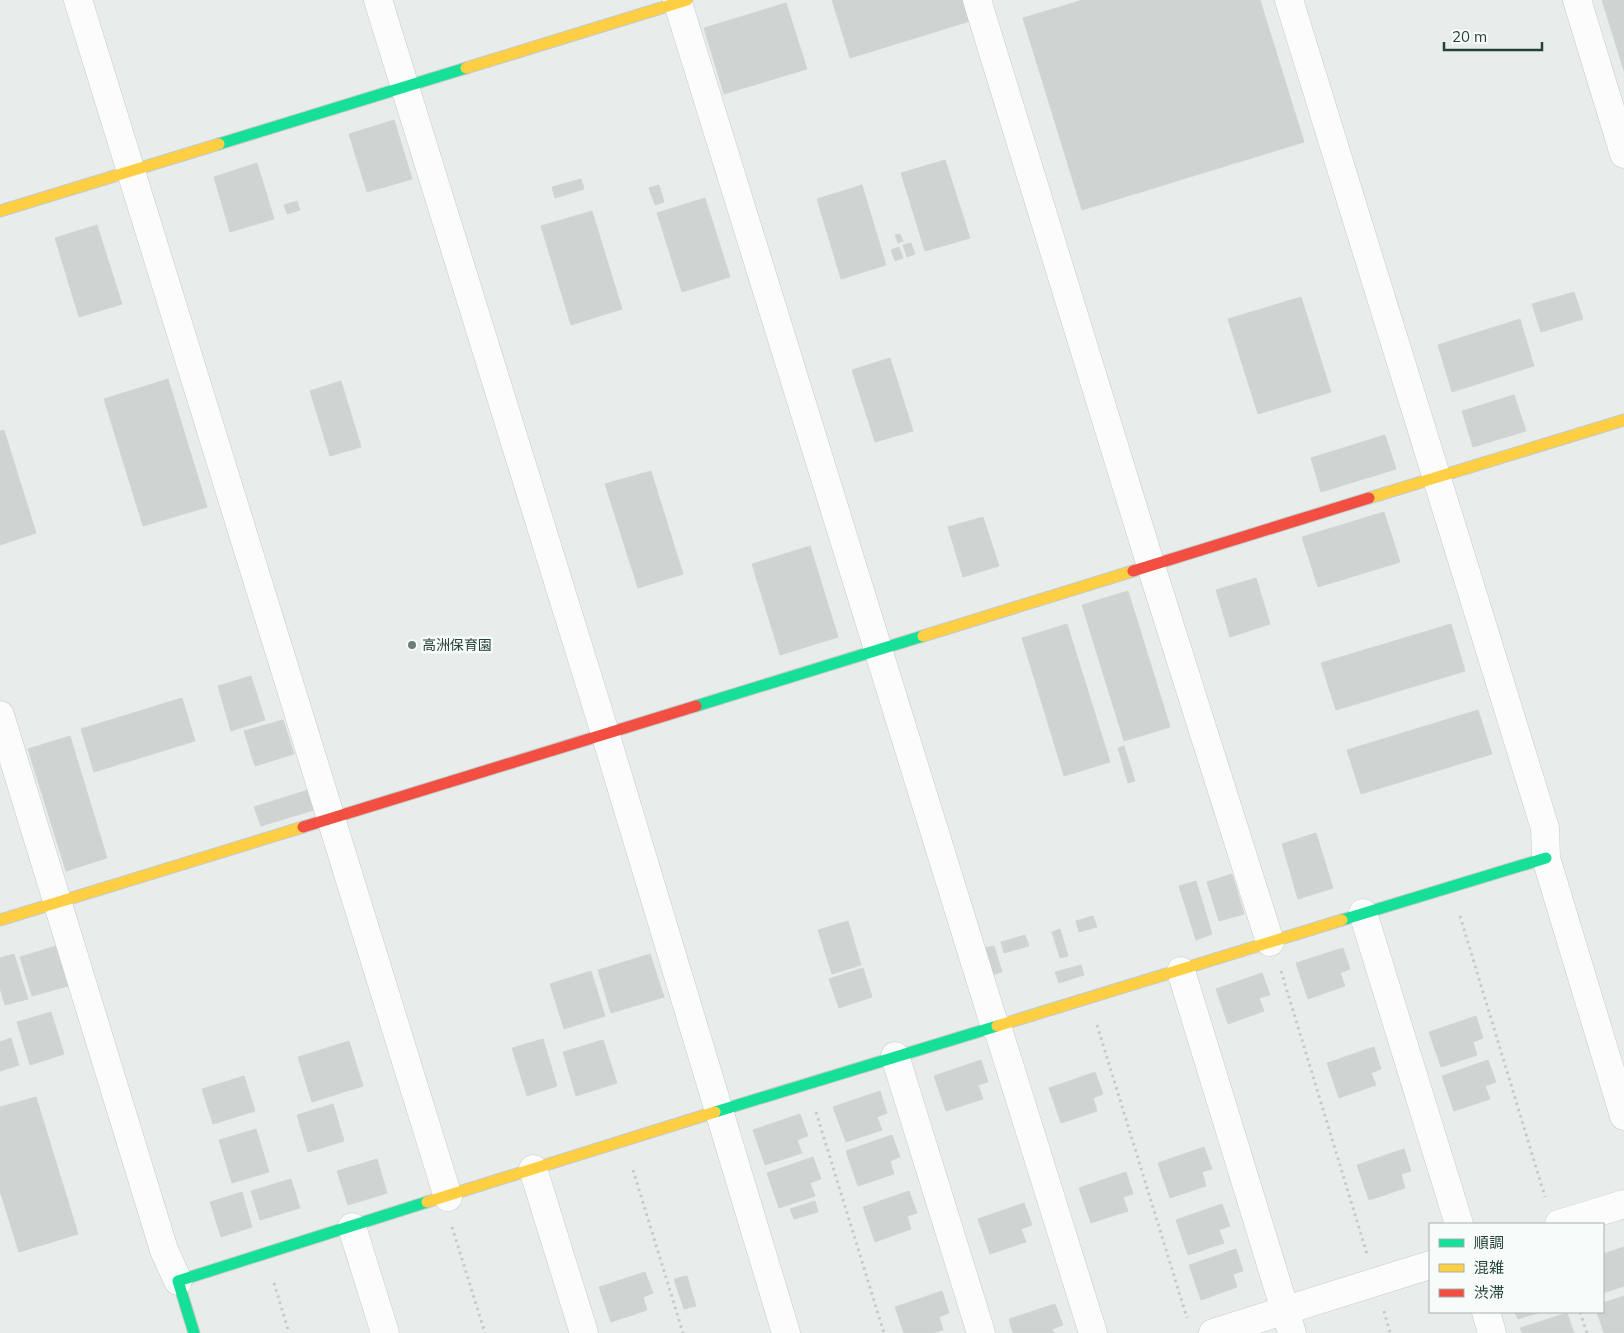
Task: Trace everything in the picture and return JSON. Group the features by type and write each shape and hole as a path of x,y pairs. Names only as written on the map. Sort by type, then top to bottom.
{"street":[{"path":"78,0 331,818 445,1197"},
{"path":"378,0 720,1110 786,1333"},
{"path":"977,0 1151,566 1270,942"},
{"path":"1289,0 1435,478 1545,828 1546,858 1624,1116"},
{"path":"1577,0 1624,154"},
{"path":"0,211 680,1 878,650 1093,1333"},
{"path":"0,920 1624,420"},
{"path":"0,715 164,1250 178,1282 194,1333"},
{"path":"178,1282 807,1083 1546,858"},
{"path":"1363,913 1459,1223"},
{"path":"1181,970 1289,1322"},
{"path":"895,1056 981,1333"},
{"path":"533,1169 584,1333"},
{"path":"1553,1214 1624,1204"},
{"path":"352,1227 385,1333"},
{"path":"1201,1329 1289,1322 1375,1283 1429,1266"},
{"path":"1486,1313 1492,1333"}],"path":[{"path":"1450,887 1553,1214"},
{"path":"1270,942 1390,1333"},
{"path":"1089,998 1201,1329"},
{"path":"807,1083 884,1333"},
{"path":"624,1141 683,1333"},
{"path":"445,1197 485,1333"},
{"path":"265,1254 289,1333"},
{"path":"1580,1313 1587,1333"}],"building":[{"path":"832,0 964,0 970,21 850,58"},
{"path":"1083,0 1260,0 1304,142 1082,210 1023,18"},
{"path":"1602,0 1624,0 1624,71"},
{"path":"786,3 807,69 724,94 704,28"},
{"path":"394,120 412,179 367,192 349,134"},
{"path":"945,160 970,238 925,251 901,173"},
{"path":"257,163 274,219 230,232 214,177"},
{"path":"581,179 584,189 555,198 552,187"},
{"path":"659,185 664,202 655,205 649,188"},
{"path":"862,185 886,265 841,279 817,199"},
{"path":"705,198 730,277 682,292 657,213"},
{"path":"297,201 300,210 287,214 284,205"},
{"path":"592,211 622,309 571,325 541,226"},
{"path":"97,225 122,304 79,317 55,238"},
{"path":"900,234 903,241 898,243 895,235"},
{"path":"911,243 915,254 907,257 903,245"},
{"path":"899,247 903,258 895,261 891,250"},
{"path":"1574,292 1583,319 1541,332 1532,304"},
{"path":"1301,297 1331,392 1258,414 1228,319"},
{"path":"1520,319 1534,366 1452,392 1438,345"},
{"path":"890,358 913,431 875,442 852,370"},
{"path":"168,379 207,507 143,526 104,399"},
{"path":"341,381 361,447 330,456 310,391"},
{"path":"1514,395 1526,431 1473,447 1462,411"},
{"path":"4,430 36,533 0,545 0,431"},
{"path":"1385,435 1396,469 1321,492 1311,458"},
{"path":"651,471 683,574 638,588 605,484"},
{"path":"1384,512 1400,562 1318,587 1302,537"},
{"path":"983,517 999,566 963,577 948,527"},
{"path":"810,546 838,637 780,655 752,564"},
{"path":"1256,578 1270,624 1230,637 1216,590"},
{"path":"1128,591 1170,727 1124,741 1082,605"},
{"path":"1067,624 1110,762 1064,776 1022,638"},
{"path":"1451,624 1465,671 1336,710 1321,663"},
{"path":"251,676 265,720 231,731 218,686"},
{"path":"182,698 195,741 94,772 81,729"},
{"path":"1478,710 1492,754 1361,794 1347,750"},
{"path":"283,720 294,754 255,766 244,731"},
{"path":"70,736 107,858 66,871 28,749"},
{"path":"1124,746 1135,781 1128,783 1118,748"},
{"path":"308,790 314,810 261,826 254,807"},
{"path":"1316,833 1333,888 1298,899 1282,844"},
{"path":"1232,874 1244,914 1219,921 1207,882"},
{"path":"1196,881 1212,934 1196,940 1179,886"},
{"path":"1093,916 1097,927 1079,932 1076,921"},
{"path":"848,921 861,965 832,974 818,930"},
{"path":"1060,929 1068,956 1060,958 1052,932"},
{"path":"1025,935 1029,946 1004,953 1001,942"},
{"path":"56,946 68,986 32,996 20,957"},
{"path":"994,946 1002,972 992,975 984,948"},
{"path":"1343,948 1350,969 1340,973 1345,986 1308,999 1296,963"},
{"path":"14,954 28,999 5,1005 0,988 0,958"},
{"path":"650,954 664,997 611,1013 598,970"},
{"path":"1081,965 1084,975 1059,983 1055,972"},
{"path":"863,968 872,997 839,1008 829,979"},
{"path":"591,971 605,1016 564,1029 550,984"},
{"path":"1262,973 1270,995 1259,998 1264,1011 1228,1024 1216,989"},
{"path":"51,1012 64,1054 30,1065 17,1022"},
{"path":"1476,1016 1483,1038 1473,1042 1477,1055 1441,1067 1429,1032"},
{"path":"11,1038 19,1065 0,1071 0,1042"},
{"path":"543,1039 557,1086 527,1096 512,1048"},
{"path":"603,1040 617,1083 576,1096 563,1052"},
{"path":"349,1041 363,1086 312,1102 298,1057"},
{"path":"1374,1047 1381,1069 1371,1073 1376,1085 1339,1098 1327,1063"},
{"path":"981,1060 988,1082 978,1085 983,1099 946,1111 934,1076"},
{"path":"1488,1060 1496,1082 1485,1086 1490,1099 1454,1111 1442,1076"},
{"path":"1095,1072 1103,1094 1093,1098 1097,1111 1061,1123 1049,1088"},
{"path":"244,1076 255,1111 213,1124 202,1089"},
{"path":"880,1091 887,1113 877,1117 882,1130 846,1142 833,1107"},
{"path":"36,1097 78,1234 19,1252 0,1191 0,1107"},
{"path":"333,1104 344,1141 308,1152 297,1115"},
{"path":"800,1114 808,1136 797,1140 802,1153 765,1165 753,1130"},
{"path":"256,1129 269,1172 232,1183 219,1140"},
{"path":"892,1135 900,1157 890,1161 894,1174 858,1186 846,1151"},
{"path":"1204,1147 1212,1169 1202,1172 1206,1186 1170,1198 1158,1163"},
{"path":"1404,1149 1411,1171 1401,1174 1405,1188 1369,1200 1357,1165"},
{"path":"813,1157 821,1179 810,1183 815,1196 779,1208 767,1173"},
{"path":"377,1159 387,1193 348,1205 337,1171"},
{"path":"1126,1172 1133,1194 1123,1197 1128,1211 1091,1223 1079,1188"},
{"path":"291,1179 300,1208 260,1220 251,1191"},
{"path":"909,1191 917,1213 907,1216 911,1229 875,1242 863,1207"},
{"path":"242,1192 252,1227 221,1237 210,1202"},
{"path":"815,1201 818,1212 794,1219 790,1209"},
{"path":"1024,1203 1032,1225 1021,1229 1026,1242 990,1254 978,1219"},
{"path":"1222,1204 1230,1226 1219,1230 1224,1243 1188,1255 1176,1220"},
{"path":"1624,1247 1624,1286 1604,1293 1604,1254"},
{"path":"1236,1249 1243,1271 1233,1274 1237,1287 1201,1300 1189,1265"},
{"path":"645,1272 653,1293 643,1297 647,1310 611,1322 599,1287"},
{"path":"687,1276 696,1306 684,1309 674,1279"},
{"path":"942,1291 949,1313 939,1317 943,1330 933,1333 904,1333 895,1307"},
{"path":"1624,1296 1624,1333 1604,1333 1597,1313 1604,1313 1604,1303"},
{"path":"1055,1304 1063,1325 1052,1329 1054,1333 1013,1333 1009,1319"},
{"path":"1515,1313 1538,1313 1518,1319"},
{"path":"1567,1313 1574,1333 1522,1333 1520,1328"}],"traffic: fast":[{"path":"219,144 466,68"},
{"path":"696,706 923,636"},
{"path":"1342,920 1546,858"},
{"path":"715,1112 997,1026"},
{"path":"194,1333 178,1281 427,1202"}],"traffic: slow":[{"path":"466,68 687,0"},
{"path":"0,211 219,144"},
{"path":"1369,498 1624,420"},
{"path":"923,636 1133,571"},
{"path":"0,920 303,827"},
{"path":"997,1026 1342,920"},
{"path":"427,1202 715,1112"}],"traffic: jam":[{"path":"1133,571 1369,498"},
{"path":"303,827 696,706"}],"place":[{"name":"高洲保育園","path":"412,645"}]}
